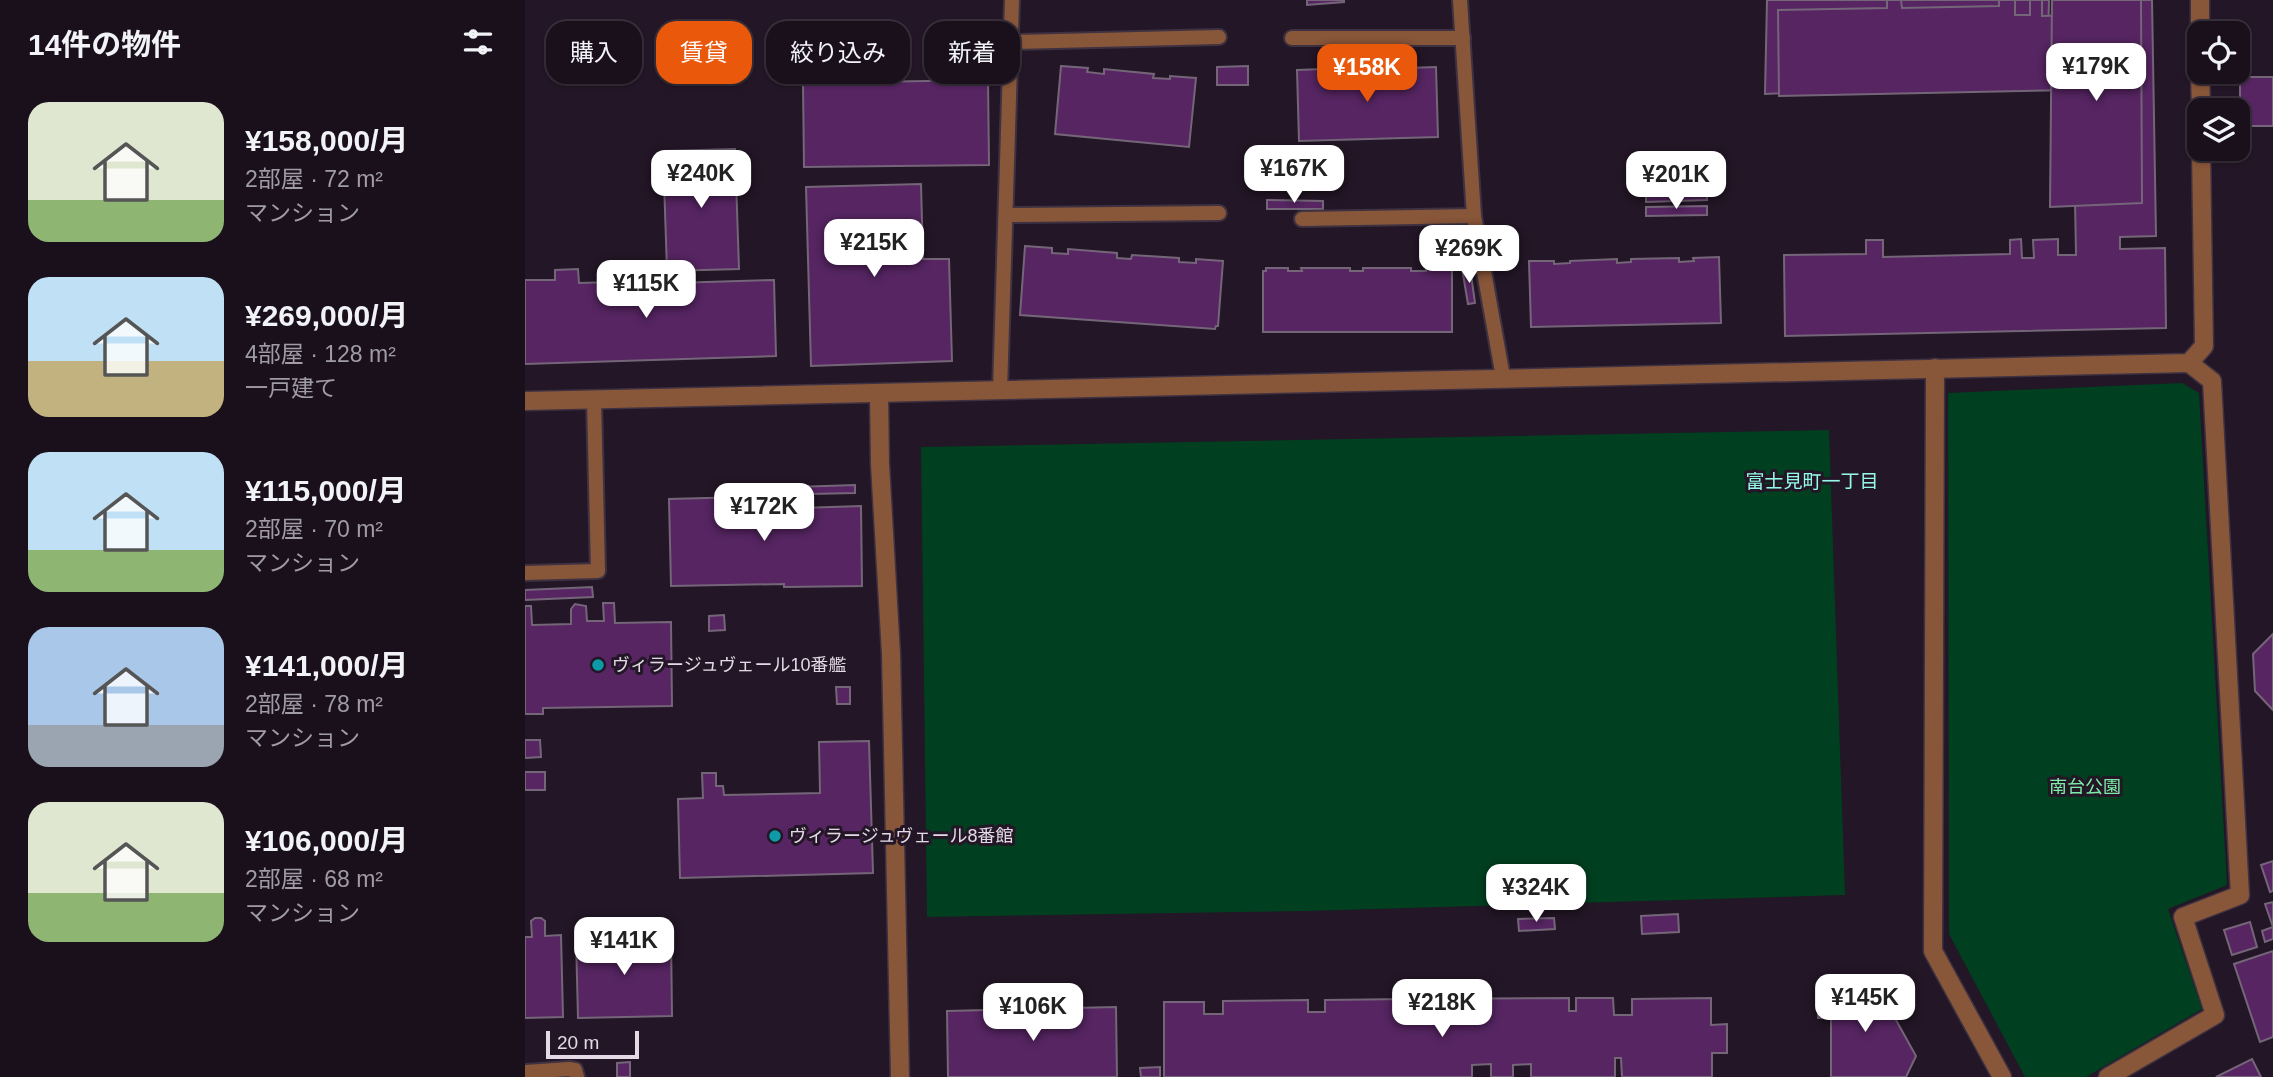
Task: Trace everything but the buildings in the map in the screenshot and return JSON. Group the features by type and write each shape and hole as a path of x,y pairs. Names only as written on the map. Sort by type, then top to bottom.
{"street":[{"path":"2200,0 2200,21"},
{"path":"2189,363 2204,346 2201,161"},
{"path":"525,401 2189,363 2212,381 2240,895 2183,917 2215,1015 2108,1077"},
{"path":"1935,368 1933,951 2002,1077"},
{"path":"879,394 880,464 891,654 900,1077"}],"lane":[{"path":"1012,21 1013,0"},
{"path":"1460,0 1474,216 1503,377"},
{"path":"1020,42 1219,37"},
{"path":"1292,38 1463,38"},
{"path":"1000,391 1010,84"},
{"path":"1006,215 1219,213"},
{"path":"1302,219 1474,216"},
{"path":"525,573 598,571 594,400"},
{"path":"525,1072 569,1069 575,1070 577,1077"}],"green space":[{"name":"南台公園","path":"2182,383 2199,393 2227,885 2168,909 2202,1009 2086,1077 2025,1077 1949,934 1948,393"},
{"path":"1829,430 1845,895 1305,911 927,917 921,447"}],"place":[{"name":"ヴィラージュヴェール10番艦","path":"598,665"},
{"name":"ヴィラージュヴェール8番館","path":"775,836"}],"district":[{"name":"富士見町一丁目","path":"1812,481"}]}
